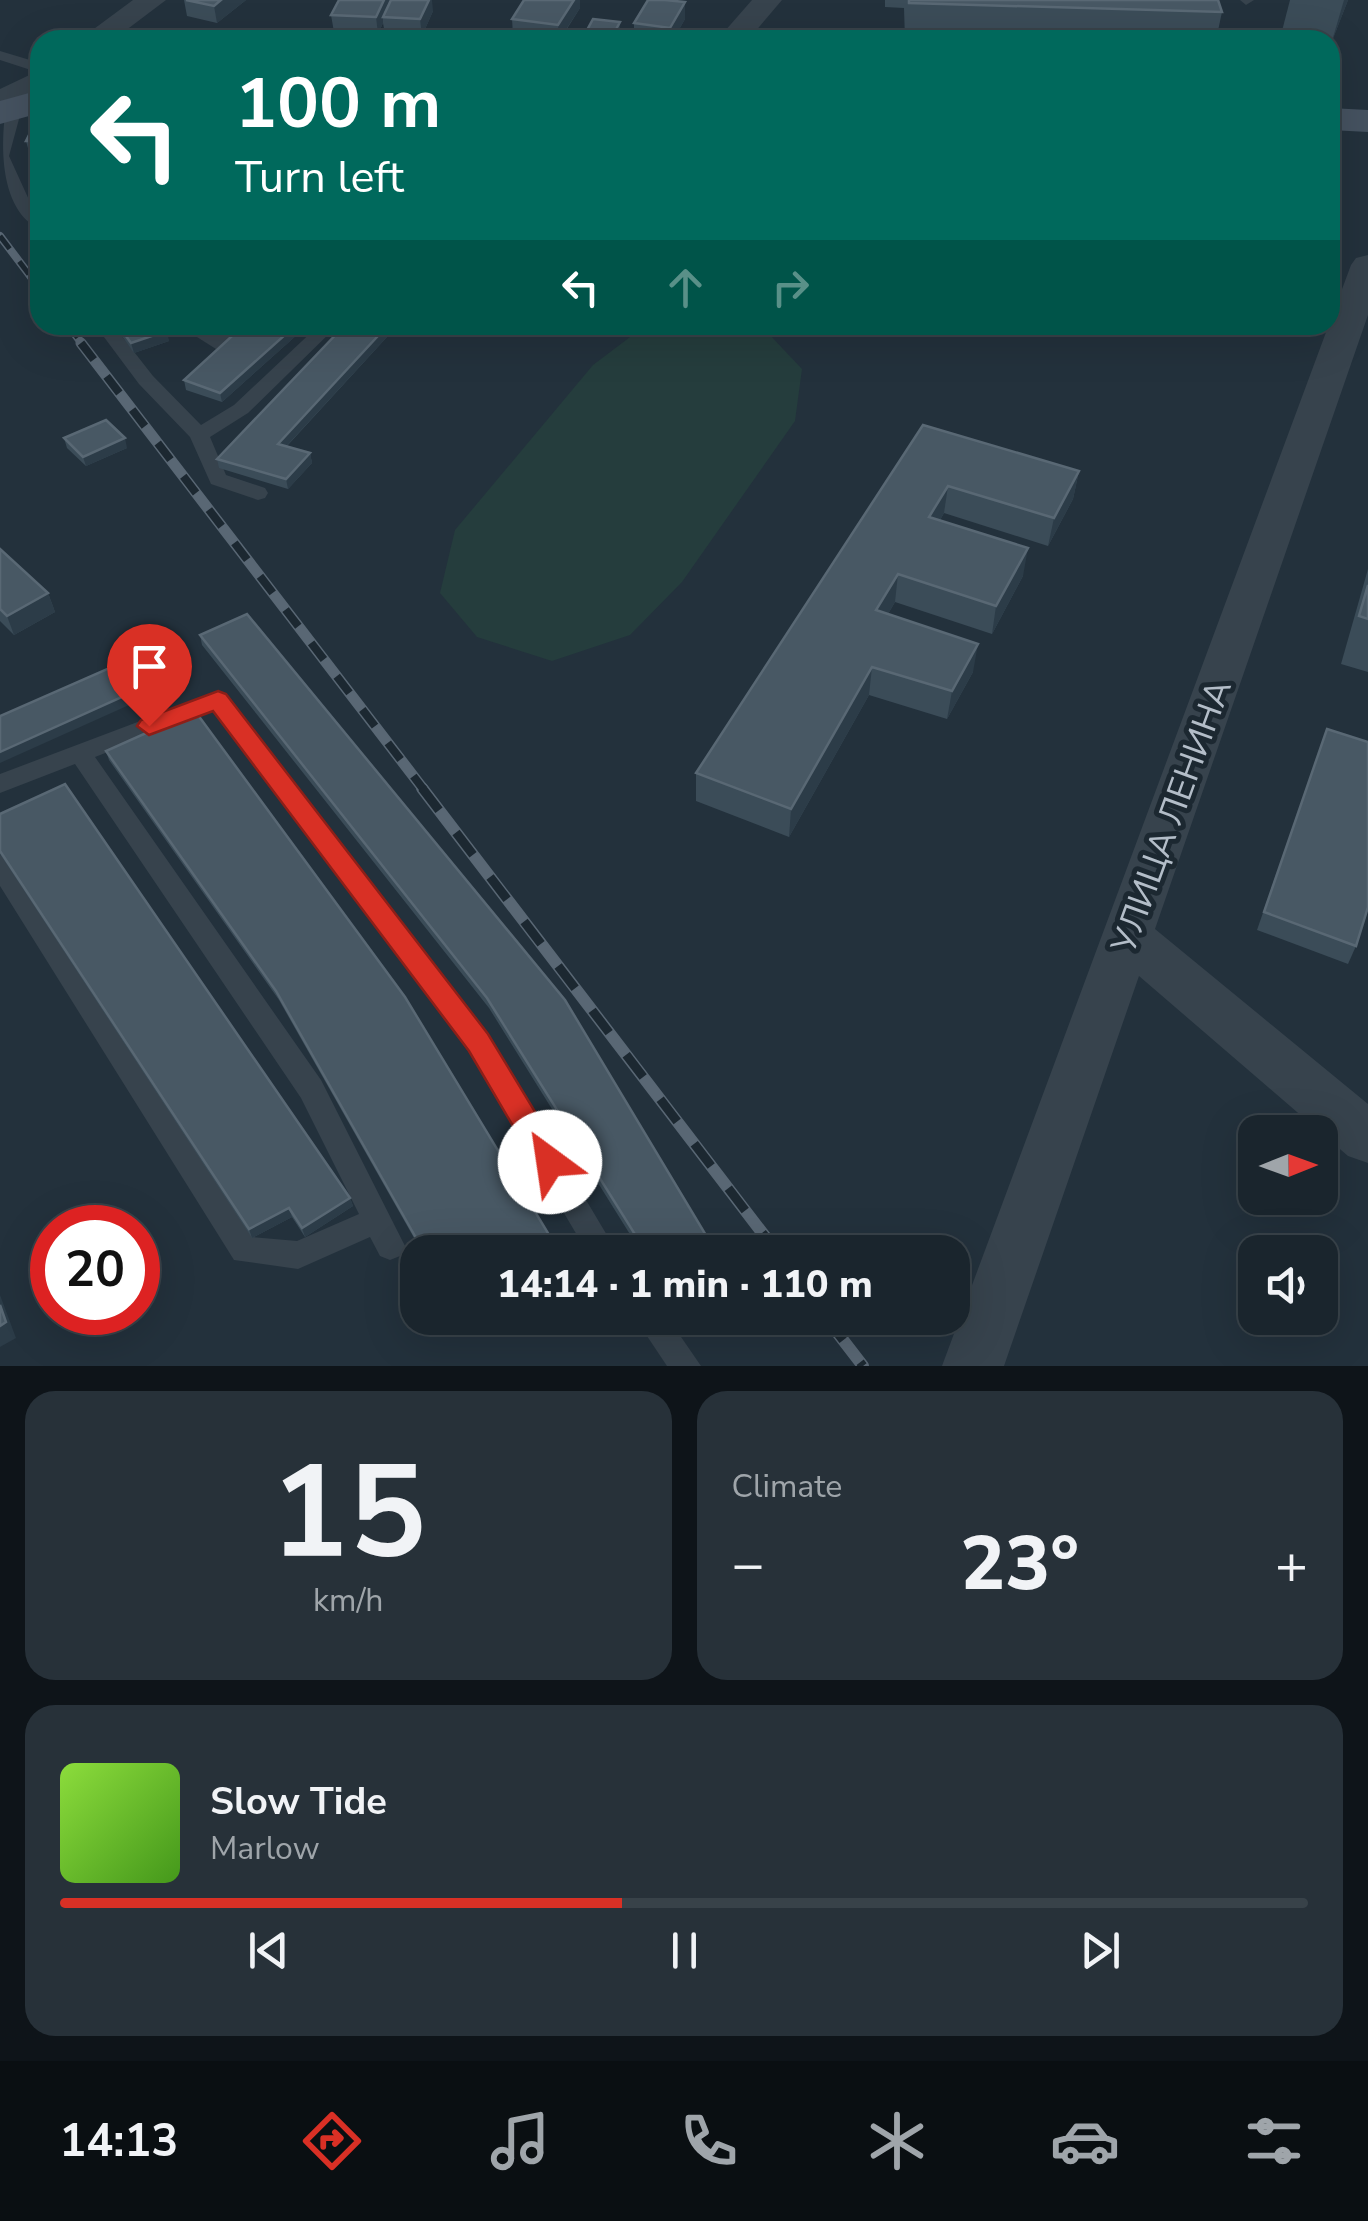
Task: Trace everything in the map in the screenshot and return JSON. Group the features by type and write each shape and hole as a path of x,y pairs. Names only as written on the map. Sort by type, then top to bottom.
{"street":[{"path":"108,30 152,0"},
{"path":"741,30 768,0"},
{"path":"1340,120 1368,121"},
{"name":"УЛИЦА ЛЕНИНА","path":"974,1366 1368,266"},
{"path":"1128,936 1368,1138"}],"lane":[{"path":"0,55 30,65"},
{"path":"14,106 1,156 30,212"},
{"path":"112,335 146,380 199,435 218,479 258,492"},
{"path":"202,335 216,344 226,335"},
{"path":"199,435 242,409 319,335"},
{"path":"0,784 218,700 478,1043 594,1235"},
{"path":"0,865 244,1250 298,1256 384,1233 311,1089 80,753"},
{"path":"663,1335 686,1366"}],"green space":[{"path":"633,335 770,335 802,369 795,421 682,582 630,635 552,661 477,637 440,593 455,530 593,365"}],"building":[{"path":"186,0 221,0 214,6"},
{"path":"339,0 384,0 376,17 331,15"},
{"path":"391,0 429,0 420,19 383,17"},
{"path":"524,0 574,0 558,25 512,19"},
{"path":"648,0 685,2 670,28 634,23"},
{"path":"1218,0 1222,12 909,3"},
{"path":"593,19 620,22 616,30 587,30"},
{"path":"125,335 155,335 131,343"},
{"path":"233,335 285,335 220,393 184,380"},
{"path":"335,335 379,335 278,444 310,453 286,479 217,459"},
{"path":"106,420 125,438 83,457 64,438"},
{"path":"923,425 1079,471 1054,518 948,486 929,517 1028,548 996,606 898,574 876,610 978,644 952,691 872,667 791,809 696,773"},
{"path":"0,549 48,593 7,616 0,609"},
{"path":"1368,585 1368,619 1359,616"},
{"path":"247,614 565,1000 706,1235 635,1235 487,998 200,635"},
{"path":"146,652 164,678 0,752 0,716"},
{"path":"195,711 405,997 549,1235 414,1235 276,991 106,751"},
{"path":"1327,729 1368,742 1368,907 1356,946 1264,912"},
{"path":"65,784 350,1198 302,1228 289,1208 249,1229 0,851 0,814"},
{"path":"0,1305 6,1322 0,1326"}],"railway":[{"path":"0,236 30,276"},
{"path":"76,335 83,345"},
{"path":"81,343 424,790"},
{"path":"422,788 764,1235"},
{"path":"839,1335 863,1366"}],"route":[{"path":"149,726 218,700 478,1043 550,1162"}]}
